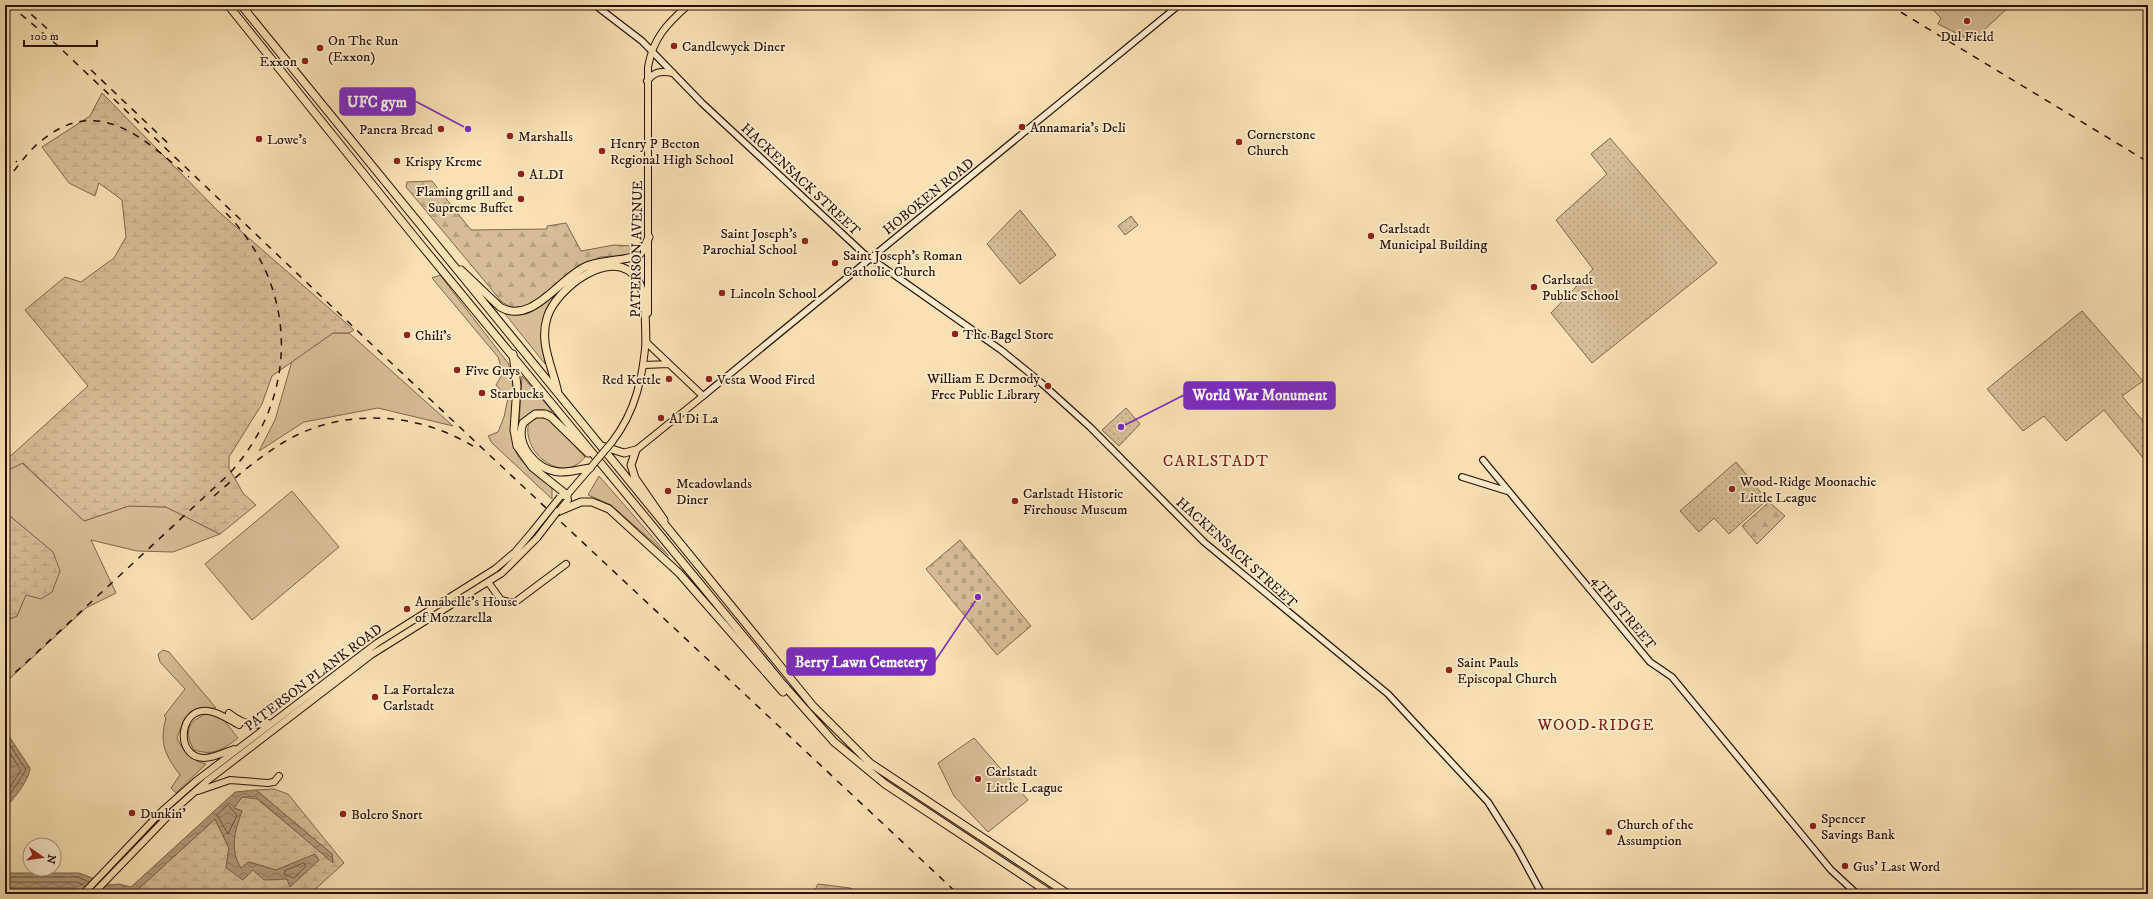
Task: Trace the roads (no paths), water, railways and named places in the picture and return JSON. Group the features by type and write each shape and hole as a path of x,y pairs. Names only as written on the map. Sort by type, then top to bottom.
{"highway":[{"path":"228,5 417,240 513,354 785,687 835,743"},
{"path":"241,5 813,706 870,763 1068,894"},
{"path":"440,250 500,307 517,312 532,307 586,266 639,255 644,250 649,237"},
{"path":"558,395 545,344 546,318 557,298 581,277 595,270 609,267 630,271 639,283 643,295 646,342"},
{"path":"513,354 517,386 514,430 518,446 532,467 567,499 601,504 615,514 679,573 805,716 835,743 885,784 1051,894"},
{"path":"590,467 559,472 541,466 533,460 523,443 521,434 523,423 535,414 545,414 551,417 617,482"},
{"path":"600,446 624,453 636,450"},
{"path":"636,450 631,465 635,478 659,510 672,534"},
{"path":"558,512 567,499"}],"main road":[{"name":"HACKENSACK STREET","path":"595,5 642,41 673,73 804,199 871,259 1001,350 1038,380 1090,427 1204,542 1388,694 1488,802 1542,894"},
{"name":"PATERSON AVENUE","path":"590,467 612,442 626,422 641,384 646,342 649,237 647,81 651,50 665,26 688,5"},
{"name":"HOBOKEN ROAD","path":"636,450 704,396 1179,5"},
{"path":"647,81 654,73 673,73"},
{"path":"646,342 704,396"},
{"path":"644,365 669,364"},
{"name":"4TH STREET","path":"1483,460 1650,662 1672,677 1831,870 1857,894"},
{"name":"PATERSON PLANK ROAD","path":"83,894 173,801 239,747 377,642 495,569 515,552 532,532 567,499 590,467"},
{"path":"1462,477 1508,491"},
{"name":"PATERSON PLANK ROAD","path":"93,894 192,793 371,655 488,582 516,561 558,512"},
{"path":"488,582 501,600 514,603 566,564"},
{"path":"238,725 215,712 204,710 188,720 183,735 188,750 202,758 210,757 239,747"},
{"path":"229,713 239,721 249,724 261,725 272,722"},
{"path":"192,793 226,781 268,783 276,781 279,776"}],"water":[{"path":"5,730 30,768 24,783 5,808"},
{"path":"256,790 332,854 333,863 256,797 242,797 234,808 242,811 234,840 235,854 241,868 248,862 276,870 315,854 319,860 290,887 287,879 264,880 253,870 243,880 226,868 229,848 215,819 133,894 5,894 5,873 22,873 22,877 62,877 62,873 79,873 111,885 119,884 131,887 235,792"}],"railway":[{"path":"10,5 57,45 386,358 958,894"},
{"path":"21,5 53,34"},
{"path":"1889,5 2148,162"},
{"path":"91,70 172,147"},
{"path":"5,182 27,155 41,141 62,127 82,121 102,122 120,127 155,149 189,177"},
{"path":"5,171 17,161"},
{"path":"5,682 228,475 252,445 268,412 278,378 281,343 278,309 267,275 250,243 226,213"},
{"path":"214,496 257,461 284,442 307,430 332,423 357,419 383,418 408,421 457,437 479,450"}],"place":[{"name":"Dul Field","path":"1967,21"},
{"name":"Candlewyck Diner","path":"674,46"},
{"name":"On The Run (Exxon)","path":"320,48"},
{"name":"Exxon","path":"305,61"},
{"name":"Annamaria's Deli","path":"1022,127"},
{"name":"Panera Bread","path":"441,129"},
{"name":"UFC gym","path":"468,129"},
{"name":"Marshalls","path":"510,136"},
{"name":"Lowe's","path":"259,139"},
{"name":"Cornerstone Church","path":"1239,142"},
{"name":"Henry P Becton Regional High School","path":"602,151"},
{"name":"Krispy Kreme","path":"397,161"},
{"name":"ALDI","path":"521,174"},
{"name":"Flaming grill and Supreme Buffet","path":"521,199"},
{"name":"Carlstadt Municipal Building","path":"1371,236"},
{"name":"Saint Joseph's Parochial School","path":"805,241"},
{"name":"Saint Joseph's Roman Catholic Church","path":"835,263"},
{"name":"Carlstadt Public School","path":"1534,287"},
{"name":"Lincoln School","path":"722,293"},
{"name":"The Bagel Store","path":"955,334"},
{"name":"Chili's","path":"407,335"},
{"name":"Five Guys","path":"457,370"},
{"name":"Red Kettle","path":"669,379"},
{"name":"Vesta Wood Fired","path":"709,379"},
{"name":"William E Dermody Free Public Library","path":"1048,386"},
{"name":"Starbucks","path":"482,393"},
{"name":"Al Di La","path":"661,418"},
{"name":"World War Monument","path":"1121,427"},
{"name":"Wood-Ridge Moonachie Little League","path":"1732,489"},
{"name":"Meadowlands Diner","path":"668,491"},
{"name":"Carlstadt Historic Firehouse Museum","path":"1015,501"},
{"name":"Berry Lawn Cemetery","path":"978,597"},
{"name":"Annabelle's House of Mozzarella","path":"407,609"},
{"name":"Saint Pauls Episcopal Church","path":"1449,670"},
{"name":"La Fortaleza Carlstadt","path":"375,697"},
{"name":"Carlstadt Little League","path":"978,779"},
{"name":"Dunkin'","path":"132,813"},
{"name":"Bolero Snort","path":"343,814"},
{"name":"Spencer Savings Bank","path":"1813,826"},
{"name":"Church of the Assumption","path":"1609,832"},
{"name":"Gus' Last Word","path":"1845,866"}],"district":[{"name":"CARLSTADT","path":"1216,460"},
{"name":"WOOD-RIDGE","path":"1596,724"}]}
